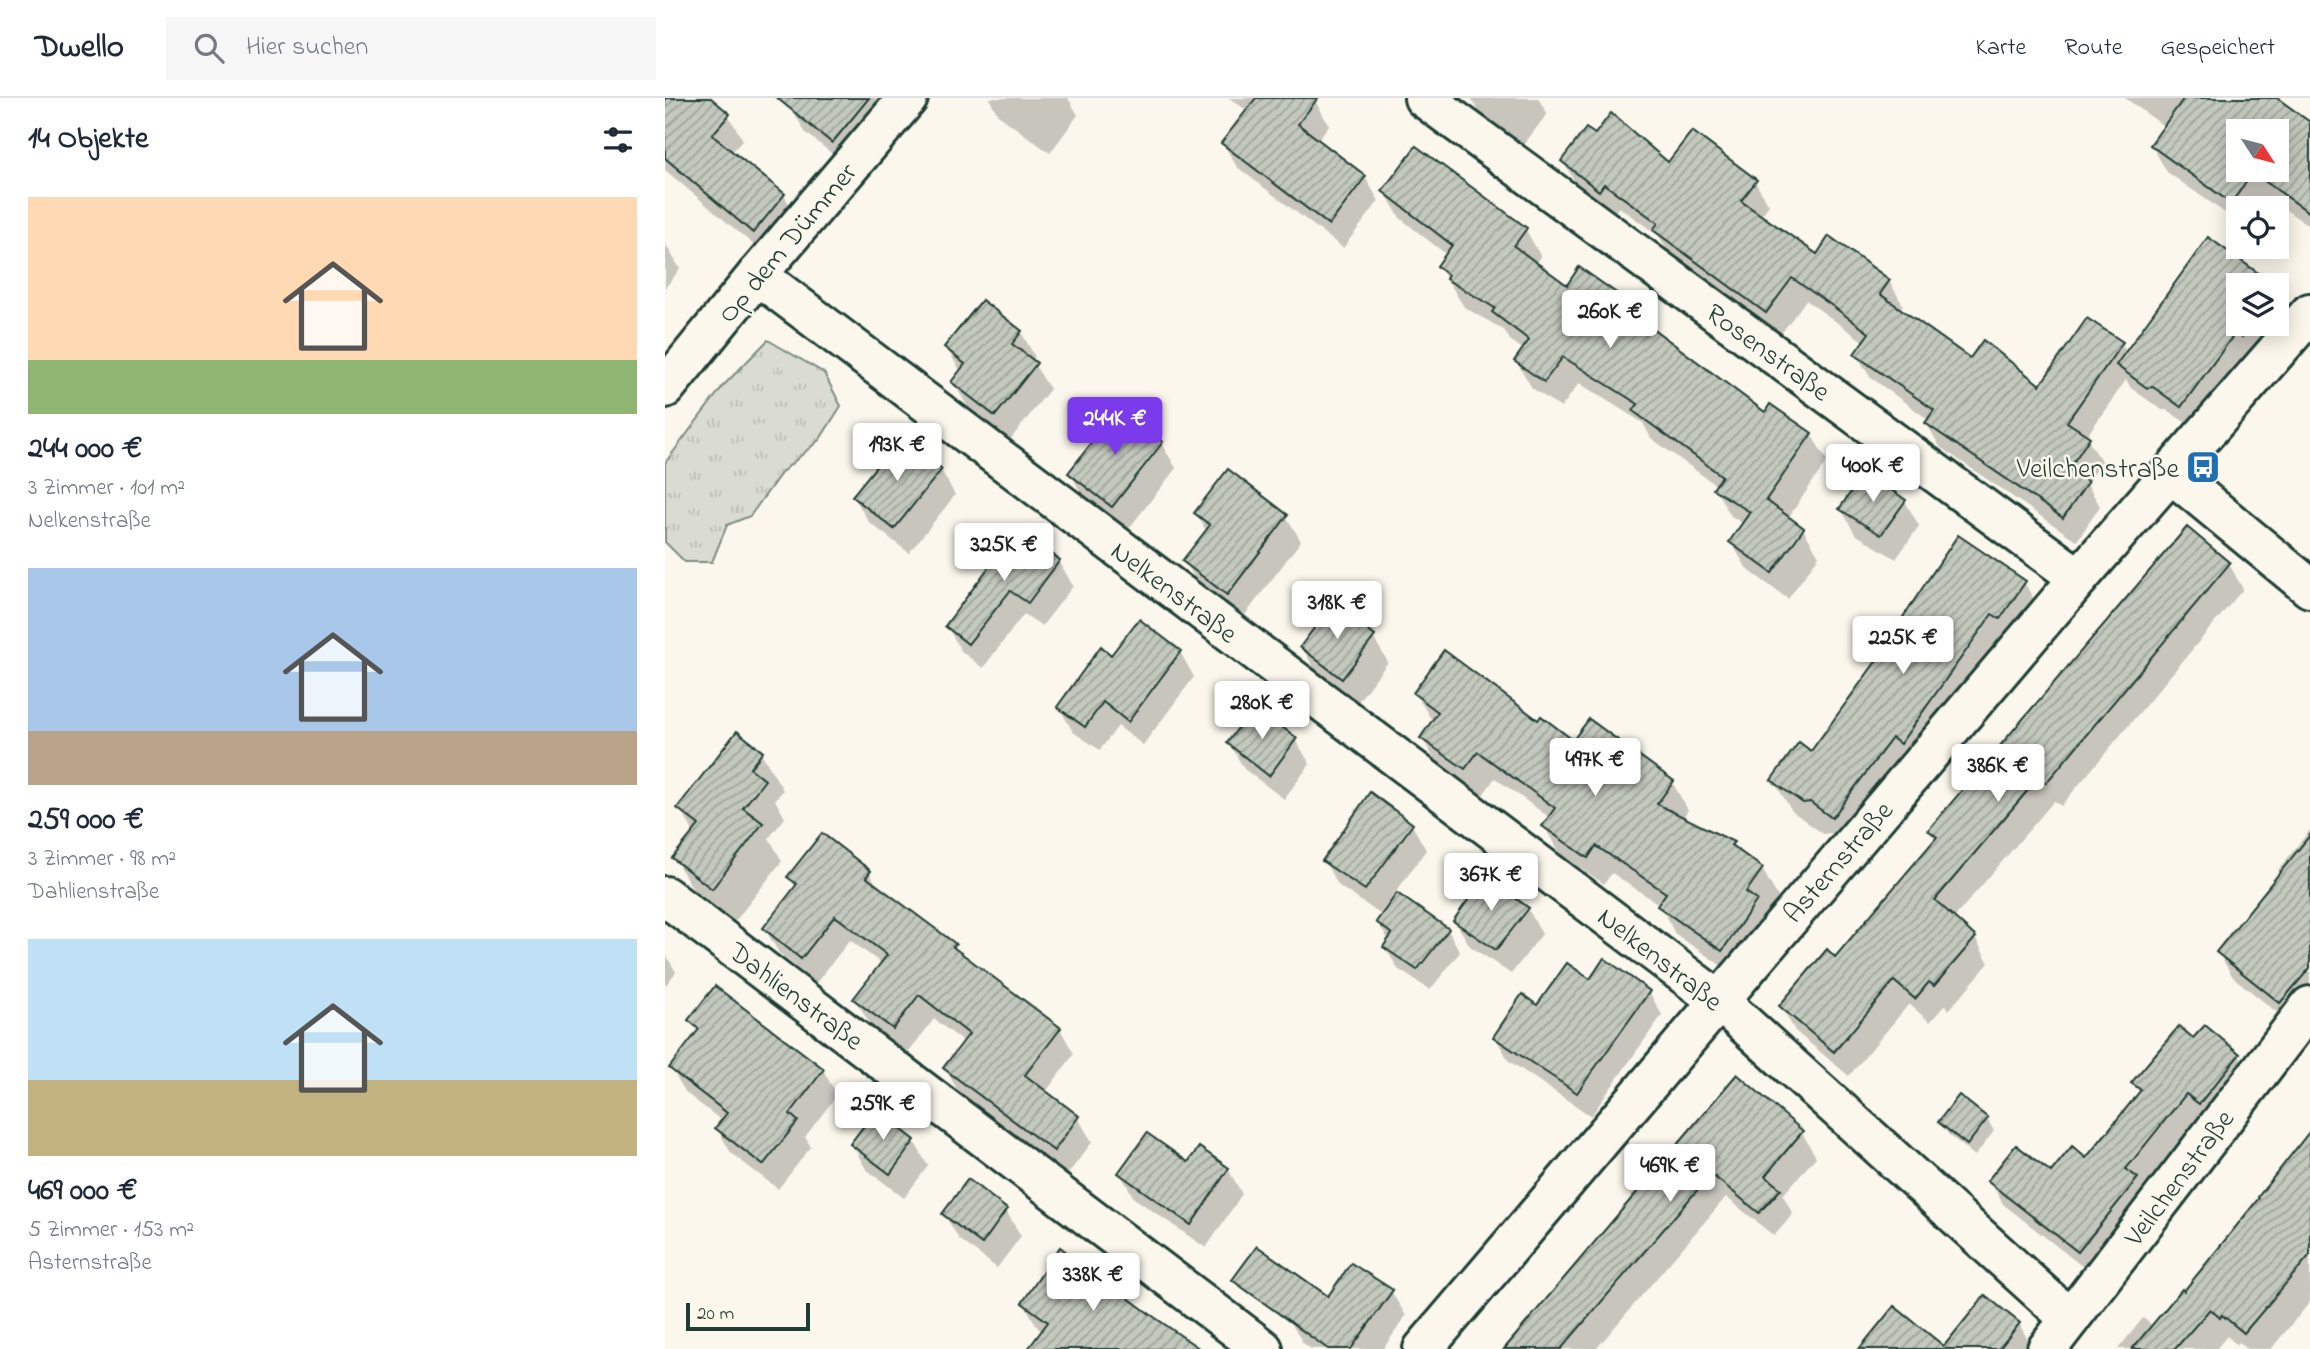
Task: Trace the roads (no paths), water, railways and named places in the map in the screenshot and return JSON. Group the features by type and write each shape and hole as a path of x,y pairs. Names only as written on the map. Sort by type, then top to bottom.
{"street":[{"name":"Op dem Dümmer","path":"665,388 908,98"},
{"name":"Rosenstraße","path":"1424,98 2079,578"},
{"name":"Nelkenstraße","path":"757,275 1718,1000 2070,1319"},
{"name":"Asternstraße","path":"1423,1349 2079,578 2310,313"},
{"path":"2172,474 2310,587"},
{"name":"Dahlienstraße","path":"665,895 1263,1349"},
{"name":"Veilchenstraße","path":"2047,1349 2310,1006"}],"place":[{"name":"Veilchenstraße","path":"2203,467"}]}
